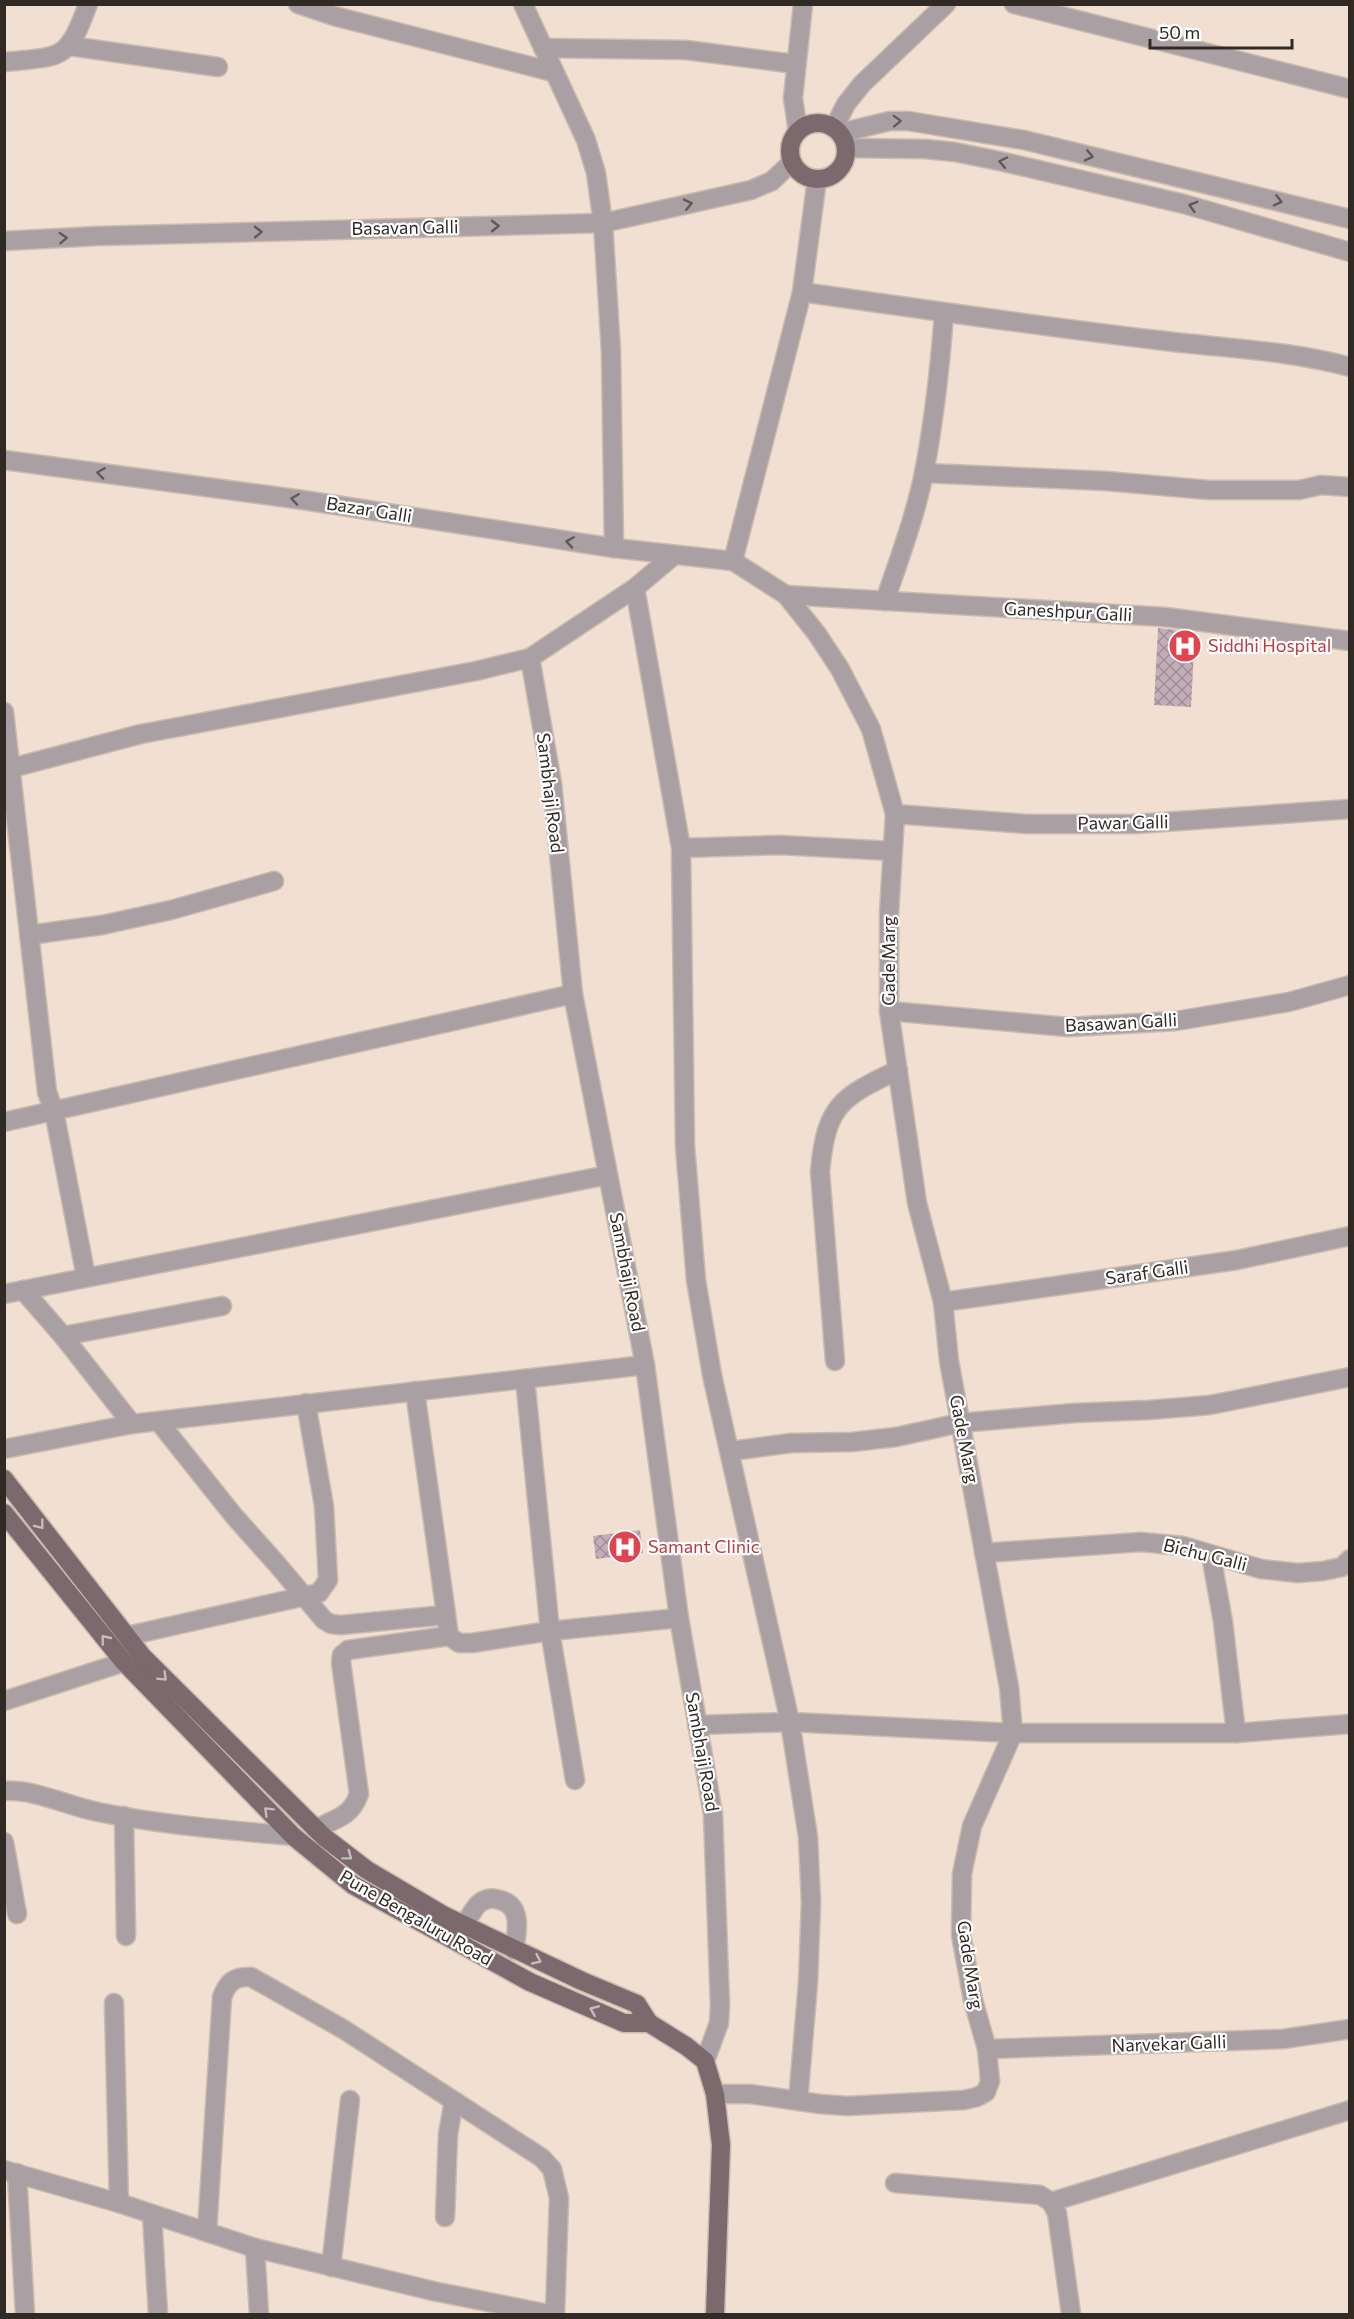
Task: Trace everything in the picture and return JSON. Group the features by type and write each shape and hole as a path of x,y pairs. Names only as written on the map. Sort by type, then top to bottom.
{"main road":[{"path":"819,123 840,137 846,156 839,170 825,178 817,179 802,174 792,162 790,146 798,132 804,127 819,123"},
{"path":"4,1479 143,1658 315,1829 367,1870 464,1925 514,1950 637,2004 649,2023"},
{"name":"Pune Bengaluru Road","path":"4,1513 124,1662 293,1836 353,1885 509,1971 624,2023 649,2023 705,2061"},
{"path":"705,2061 715,2094 721,2145 715,2314"}],"street":[{"path":"4,62 50,57 63,52 70,46 77,34 88,4"},
{"path":"298,4 334,16 553,72"},
{"path":"524,4 586,141 596,173 603,223 611,351 614,548"},
{"path":"798,132 793,98 803,4"},
{"path":"840,137 846,104 862,84 946,4"},
{"path":"1014,4 1350,89"},
{"path":"70,46 218,67"},
{"path":"543,48 686,50 795,64"},
{"path":"840,137 890,121 920,123 1024,141 1350,219"},
{"path":"840,137 985,158 1184,204 1350,252"},
{"name":"Basavan Galli","path":"4,241 97,236 603,223 751,190 772,181 792,162"},
{"path":"733,561 802,292 817,179"},
{"path":"802,292 944,314 1320,359 1350,367"},
{"path":"885,601 924,473 940,361 944,314"},
{"name":"Bazar Galli","path":"4,460 303,500 614,548 733,561"},
{"path":"924,473 1106,481 1209,490 1299,490 1321,484 1350,487"},
{"path":"8,770 141,734 476,671 530,658 635,588 673,556"},
{"name":"Gade Marg","path":"715,2094 750,2094 847,2106 964,2100 986,2092 990,2081 987,2049 973,2000 961,1935 962,1874 972,1826 1013,1733 1009,1687 949,1361 943,1302 917,1203 889,1011 889,914 896,814 871,729 840,669 817,634 786,595 733,561"},
{"path":"635,588 681,849 686,1168 696,1280 712,1375 731,1451 790,1722 808,1838 811,1902 808,1983 798,2101"},
{"name":"Ganeshpur Galli","path":"786,595 1165,617 1350,641"},
{"name":"Sambhaji Road","path":"530,658 552,783 573,994 645,1365 679,1618 713,1814 720,2005 719,2023 705,2061"},
{"path":"4,712 8,770 47,1092 54,1111 86,1277"},
{"name":"Pawar Galli","path":"896,814 1026,824 1136,824 1350,809"},
{"path":"681,849 780,845 892,851"},
{"path":"29,935 102,925 171,910 274,881"},
{"name":"Basawan Galli","path":"889,1011 1068,1027 1176,1021 1289,1002 1350,985"},
{"path":"4,1122 573,994"},
{"path":"835,1362 820,1172 823,1141 837,1108 856,1090 898,1070"},
{"path":"4,1294 608,1175"},
{"name":"Saraf Galli","path":"943,1302 1237,1260 1350,1236"},
{"path":"23,1290 63,1336 132,1424"},
{"path":"63,1336 222,1306"},
{"path":"4,1449 132,1424 645,1365"},
{"path":"731,1451 791,1443 852,1442 896,1437 960,1423 1210,1405 1350,1377"},
{"path":"525,1379 550,1631 575,1780"},
{"path":"415,1391 449,1636"},
{"path":"127,1636 320,1593 327,1580 328,1569 324,1506 306,1403"},
{"path":"159,1422 234,1516 324,1620 331,1624 341,1625 446,1615"},
{"name":"Bichu Galli","path":"984,1553 1141,1542 1183,1546 1261,1569 1298,1573 1342,1567 1350,1559"},
{"path":"1211,1555 1236,1732"},
{"path":"315,1829 348,1813 355,1807 359,1794 341,1662 342,1655 348,1650 449,1636 459,1642 472,1643 550,1631 679,1618"},
{"path":"4,1701 124,1662"},
{"path":"697,1725 790,1722 1013,1733 1236,1732 1350,1724"},
{"path":"4,1791 31,1793 74,1807 124,1816 215,1829 293,1836"},
{"path":"124,1816 126,1936"},
{"path":"4,1842 17,1914"},
{"path":"464,1925 480,1902 490,1899 502,1900 511,1906 516,1915 518,1930 514,1950"},
{"path":"207,2232 222,1997 231,1980 240,1976 251,1977 343,2029 542,2158 552,2169 559,2199 555,2314"},
{"path":"114,2002 119,2203"},
{"name":"Narvekar Galli","path":"987,2049 1283,2039 1350,2029"},
{"path":"331,2267 350,2100"},
{"path":"445,2217 448,2134 454,2101"},
{"path":"1051,2202 1350,2110"},
{"path":"25,2314 11,2172 119,2203 255,2248 331,2267 548,2314"},
{"path":"895,2183 1040,2195 1051,2202 1057,2214 1071,2314"},
{"path":"152,2214 158,2314"},
{"path":"255,2248 259,2314"}],"building":[{"path":"1158,628 1195,632 1191,707 1154,705"},
{"path":"640,1530 643,1553 596,1559 593,1536"}],"place":[{"name":"Siddhi Hospital","path":"1185,646"},
{"name":"Samant Clinic","path":"625,1547"}]}
